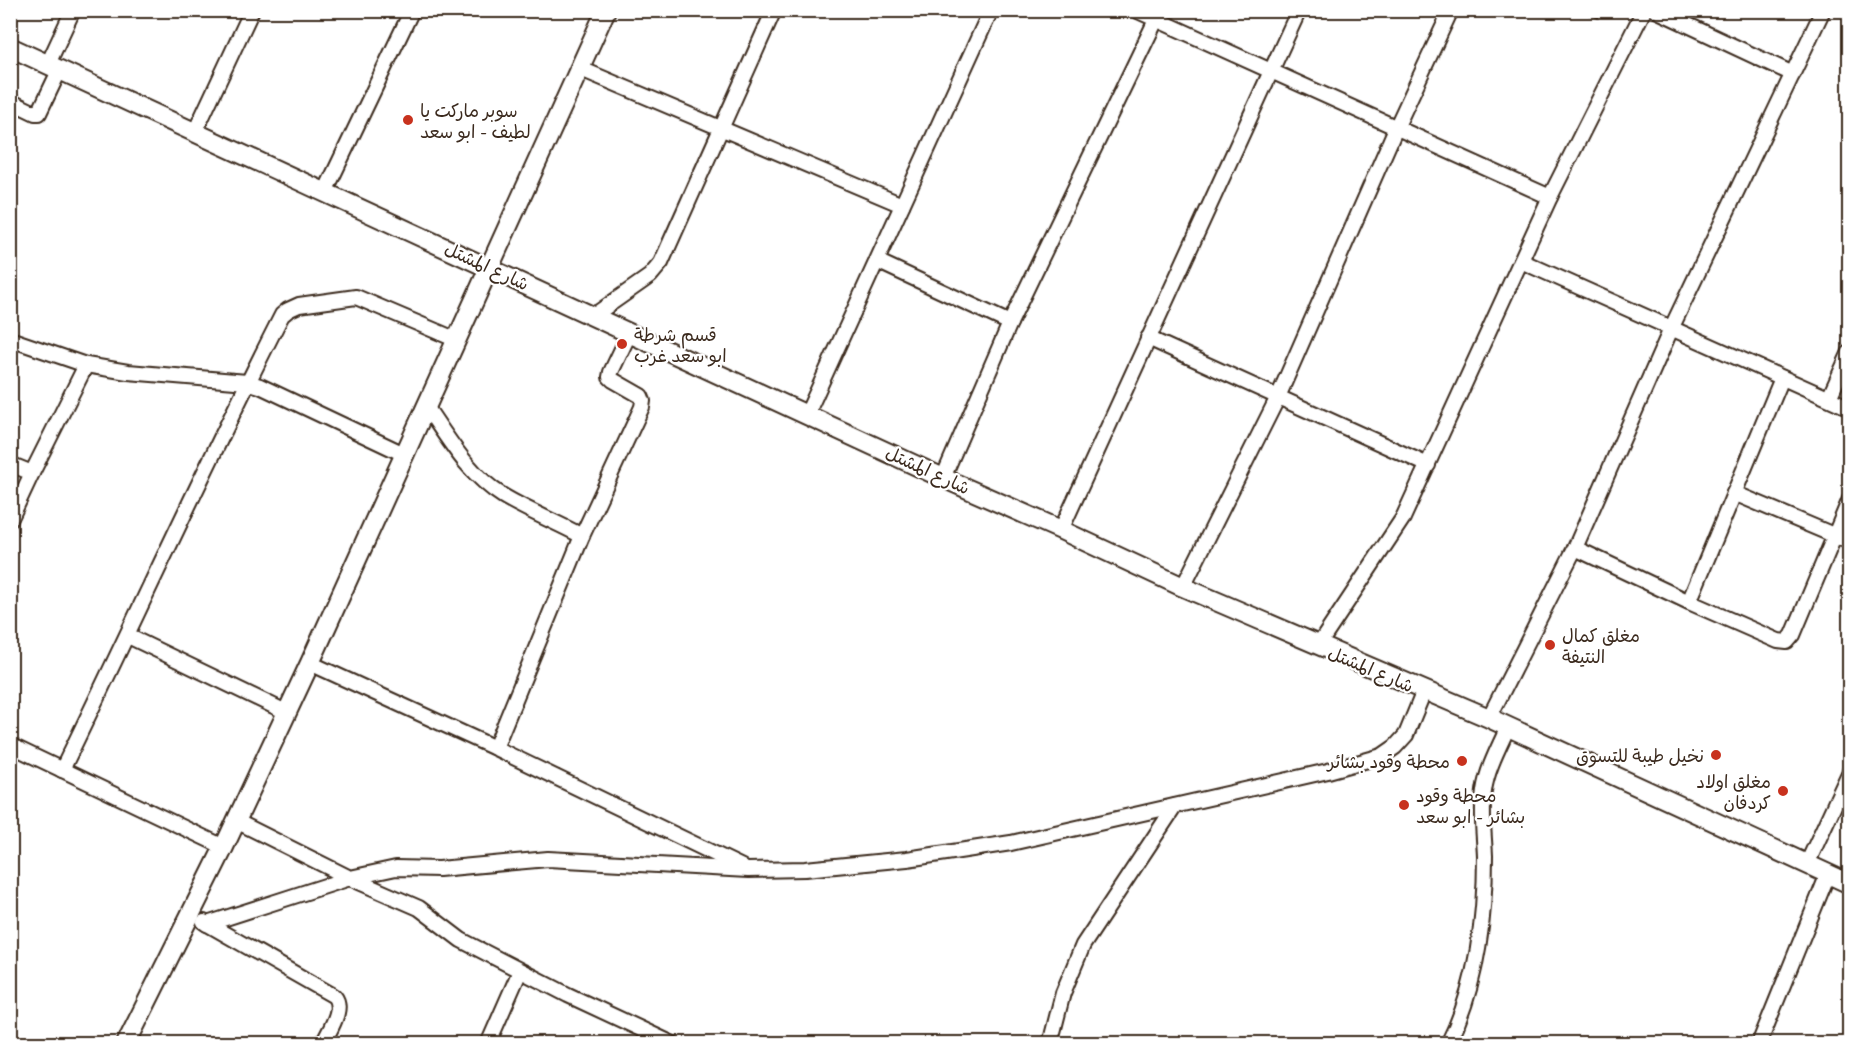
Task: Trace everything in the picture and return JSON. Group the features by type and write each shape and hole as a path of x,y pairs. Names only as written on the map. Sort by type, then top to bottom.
{"street":[{"path":"10,101 35,114 39,113 73,10"},
{"path":"195,132 252,10"},
{"path":"325,192 412,10"},
{"path":"126,1044 224,847 310,663 606,10"},
{"path":"593,316 650,276 661,263 723,129 774,10"},
{"path":"807,414 991,10"},
{"path":"1136,10 1550,197"},
{"path":"1061,530 1299,10"},
{"path":"1183,587 1278,397 1396,128 1451,10"},
{"path":"1318,646 1403,518 1550,197 1644,10"},
{"path":"1656,10 1793,74"},
{"path":"1489,718 1575,548 1671,329 1823,10"},
{"path":"943,478 1010,323 1156,20"},
{"name":"شارع المشتل","path":"10,47 943,478 1183,587 1489,718 1850,884"},
{"path":"581,69 902,205"},
{"path":"877,261 1010,323"},
{"path":"1521,261 1850,408"},
{"path":"62,770 128,636 247,382 282,315 299,305 356,297 458,340"},
{"path":"495,748 582,536 643,401 641,396 610,377 630,332"},
{"path":"1148,338 1428,465"},
{"path":"10,339 86,365 128,372 247,382 267,388 406,455"},
{"path":"1829,398 1850,352"},
{"path":"10,520 86,365"},
{"path":"1689,602 1782,378"},
{"path":"427,408 463,460 484,481 502,495 582,536"},
{"path":"10,464 32,472"},
{"path":"1734,493 1850,542"},
{"path":"1575,548 1689,602 1778,641 1787,642 1850,499"},
{"path":"128,636 286,712"},
{"path":"310,663 495,748 748,870"},
{"path":"207,924 350,878 396,868 439,868 548,859 748,870 805,869 919,857 1011,843 1382,756 1406,735 1424,691"},
{"path":"1448,1044 1468,992 1480,943 1485,856 1482,810 1484,789 1489,771 1508,727"},
{"path":"10,745 224,847"},
{"path":"1807,864 1850,771"},
{"path":"1050,1044 1063,993 1083,945 1175,806"},
{"path":"236,821 350,878 420,908 461,940 657,1040 673,1044"},
{"path":"1759,1044 1828,874"},
{"path":"189,915 334,996 338,1000 338,1010 324,1044"},
{"path":"488,1044 520,971"}],"building":[{"path":"1580,10 1601,10 1598,18"}],"place":[{"name":"سوبر ماركت يا لطيف - ابو سعد","path":"408,120"},
{"name":"قسم شرطة ابو سعد غرب","path":"622,344"},
{"name":"مغلق كمال النتيفة","path":"1550,645"},
{"name":"نخيل طيبة للتسوق","path":"1716,755"},
{"name":"محطة وقود بشائر","path":"1462,761"},
{"name":"مغلق اولاد كردفان","path":"1783,791"},
{"name":"محطة وقود بشائر - ابو سعد","path":"1404,805"}]}
